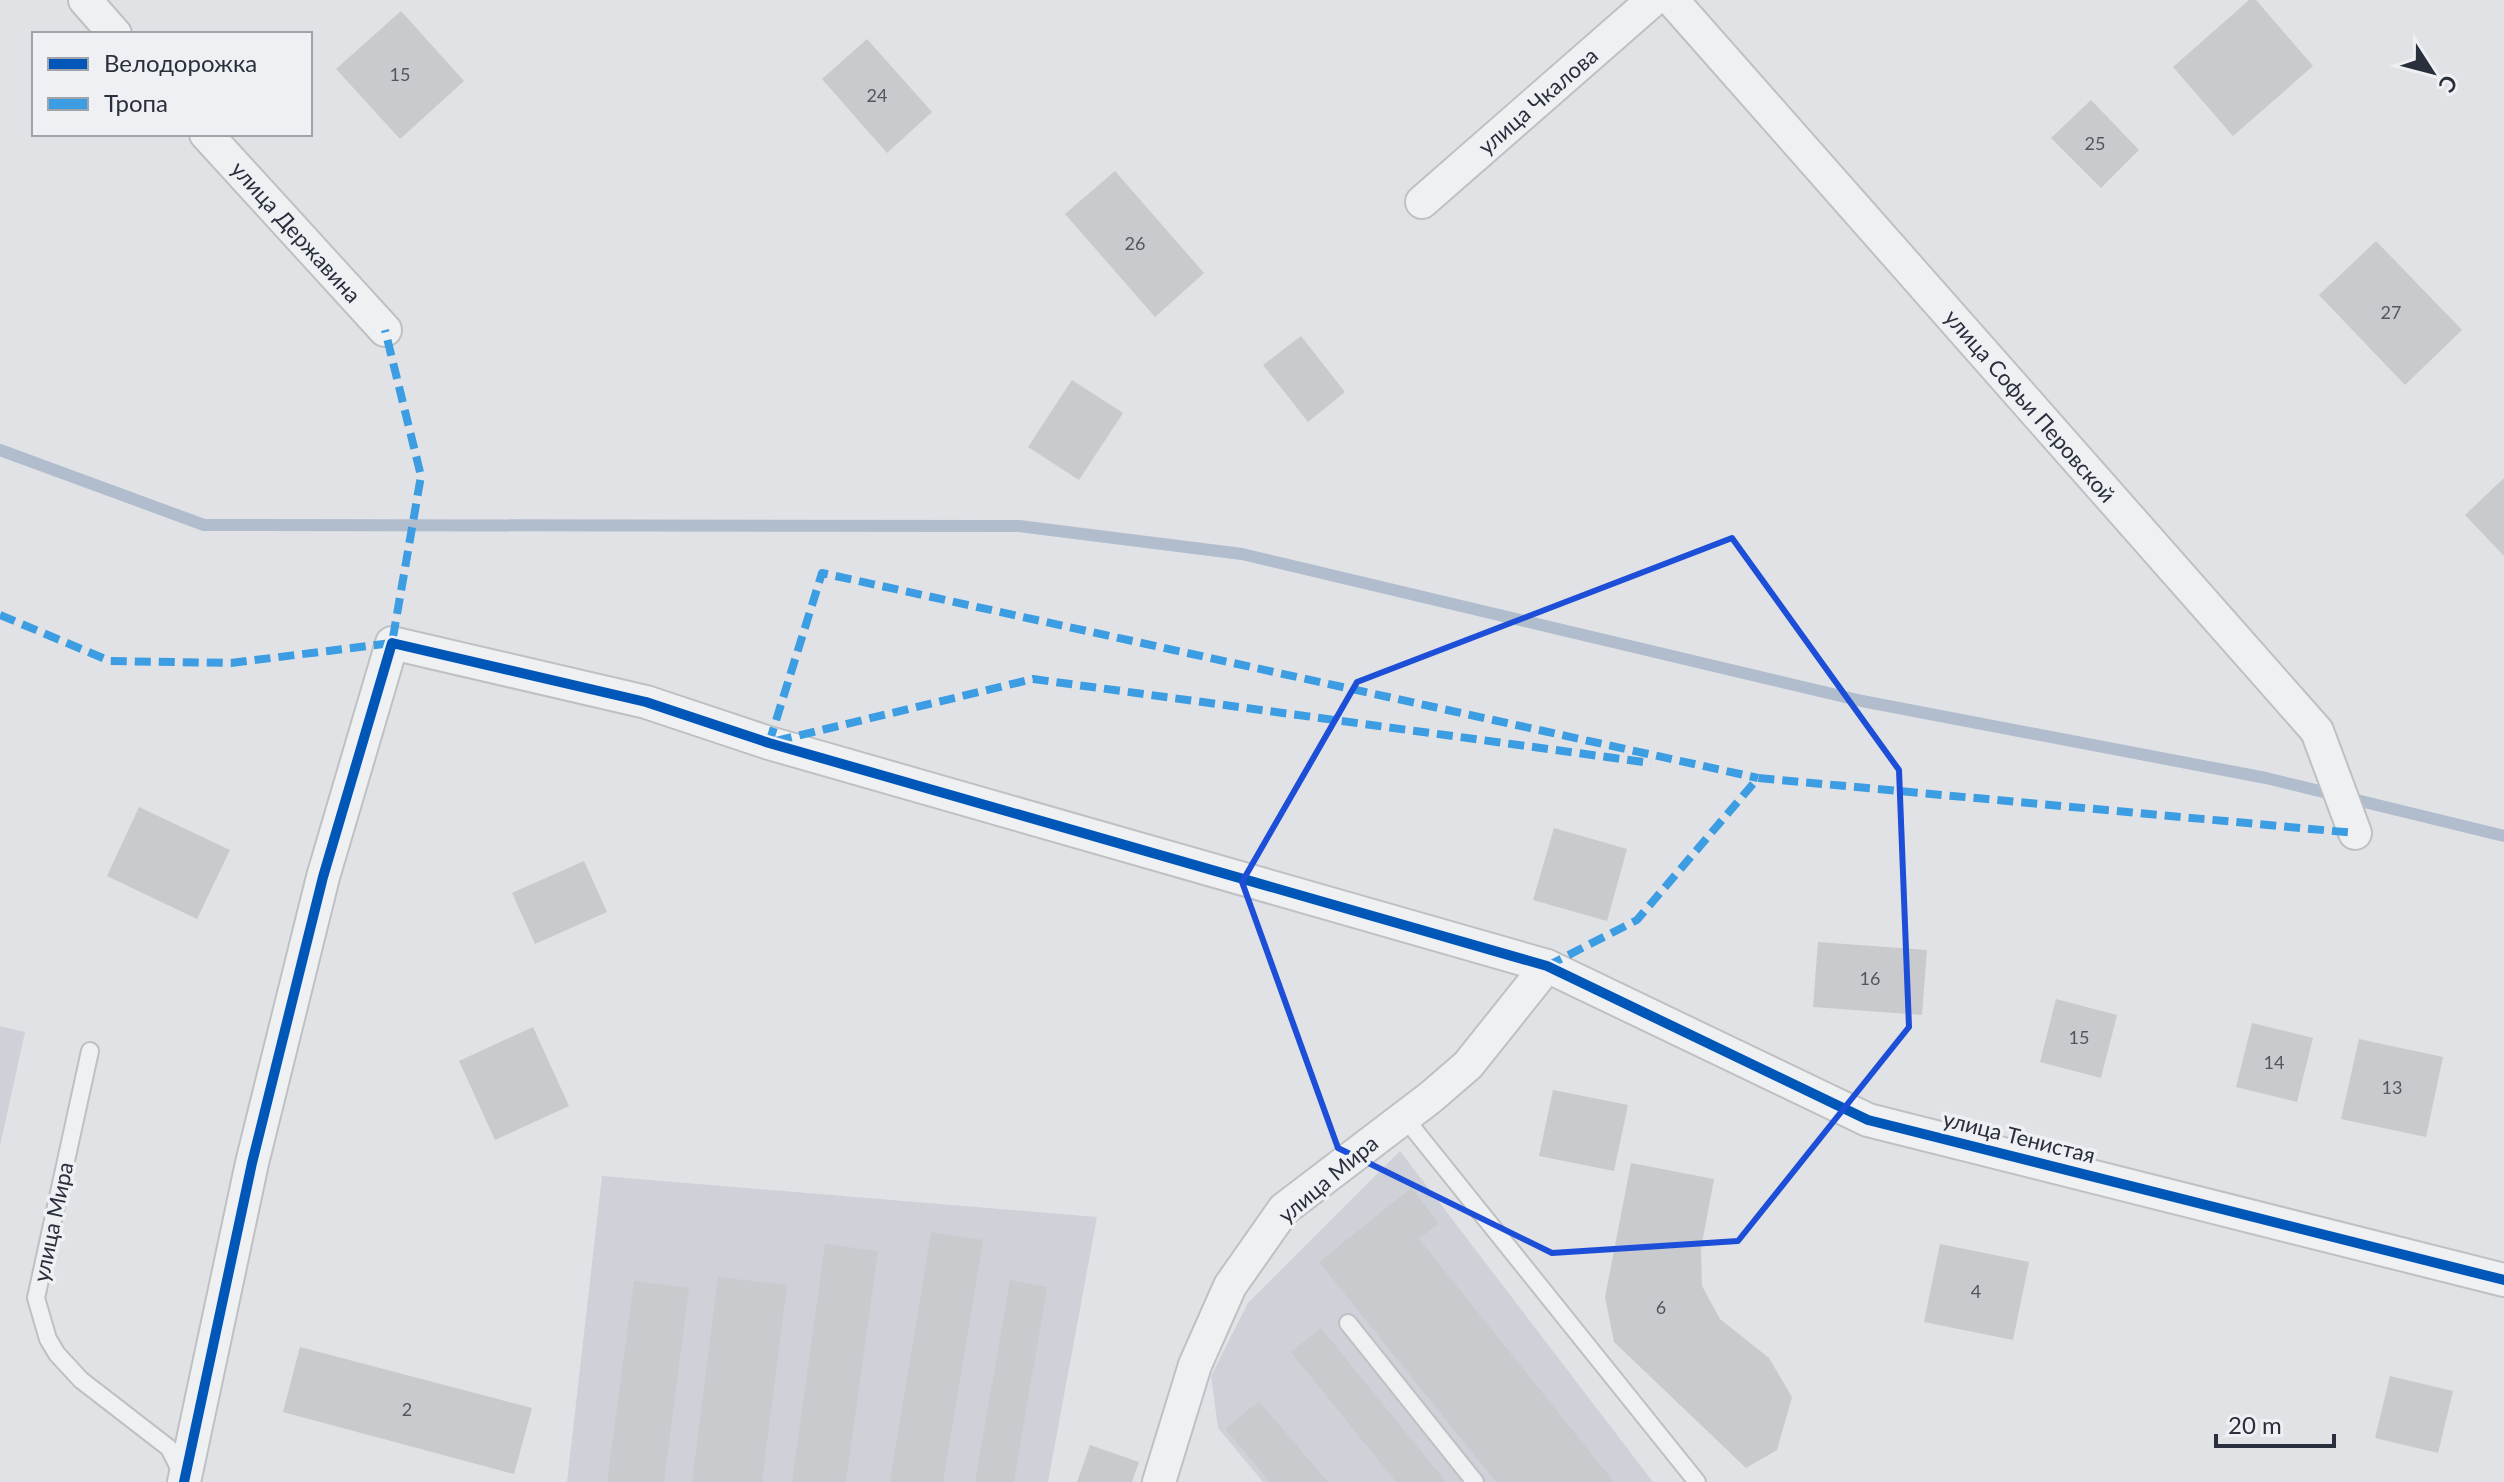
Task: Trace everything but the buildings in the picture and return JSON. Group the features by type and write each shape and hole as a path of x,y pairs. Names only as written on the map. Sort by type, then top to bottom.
{"street":[{"path":"85,0 113,32"},
{"name":"улица Чкалова","path":"1422,202 1653,0"},
{"name":"улица Софьи Перовской","path":"1672,0 2317,731 2355,833"},
{"name":"улица Державина","path":"208,136 385,330"},
{"name":"улица Тенистая","path":"185,1480 252,1163 323,877 392,643 646,702 769,743 1547,966 1868,1120 2504,1280"},
{"name":"улица Мира","path":"1159,1482 1195,1365 1230,1286 1284,1209 1468,1065 1547,966"}],"lane":[{"name":"улица Мира","path":"90,1051 36,1298 48,1339 57,1354 81,1380 169,1448 185,1480"},
{"path":"1404,1117 1697,1482"},
{"path":"1348,1323 1475,1482"}],"highlighted area":[{"path":"1732,538 1899,770 1909,1027 1738,1241 1552,1253 1338,1148 1242,882 1357,682"}],"shaded area":[{"path":"0,1026 25,1032 0,1146"},
{"path":"1400,1151 1653,1482 1263,1482 1218,1428 1211,1376 1248,1303"},
{"path":"602,1176 1097,1217 1048,1482 567,1482"}],"waterway":[{"path":"0,450 204,525 1019,526 1242,554 1862,701 2266,778 2504,836"}],"marked path":[{"path":"0,615 110,661 231,663 392,643 421,476 385,330"},
{"path":"769,743 822,573 1758,778"},
{"path":"776,741 1033,679 1651,763"},
{"path":"1547,966 1637,920 1758,778 2355,833"}],"cycle path":[{"path":"184,1482 252,1163 323,877 392,643 646,702 769,743 1547,966 1868,1120 2504,1280"}]}
